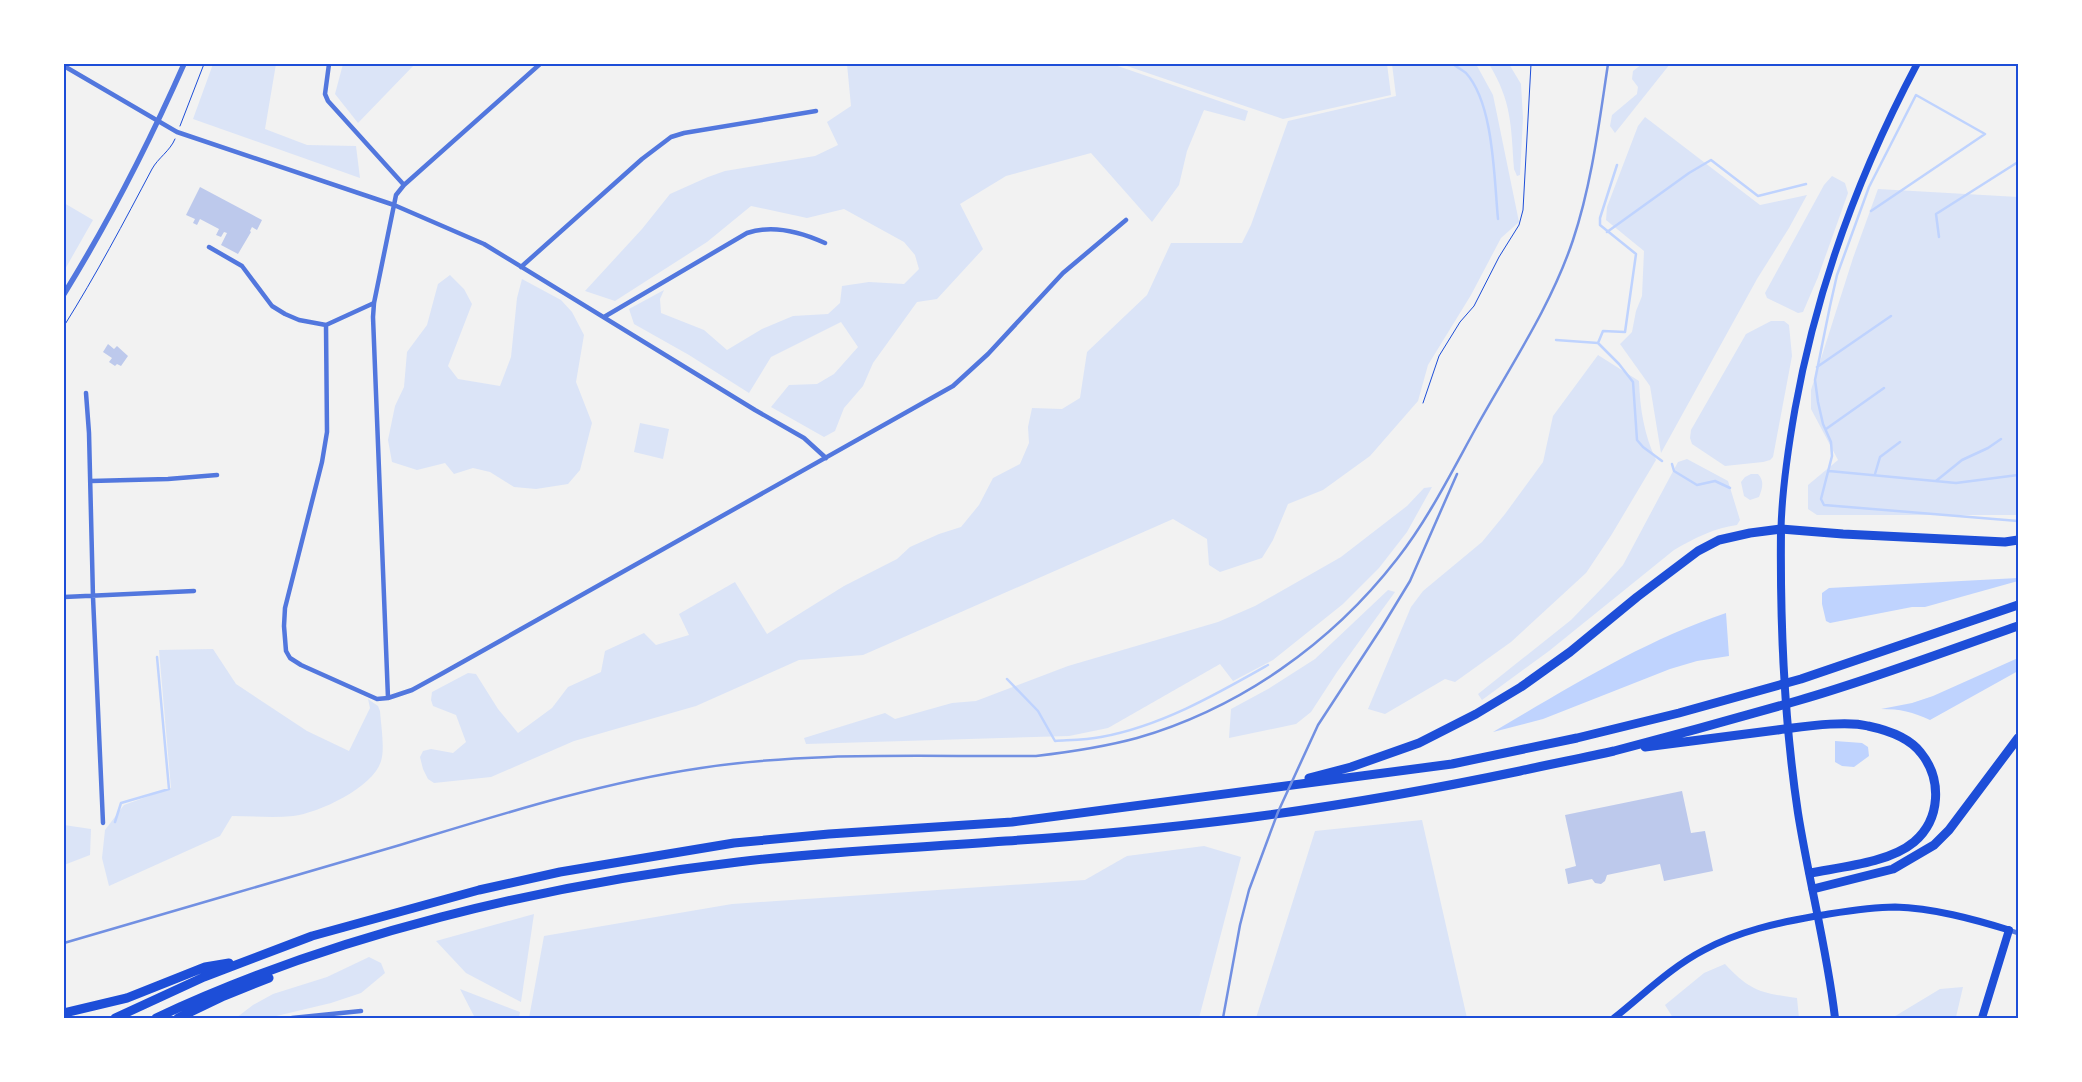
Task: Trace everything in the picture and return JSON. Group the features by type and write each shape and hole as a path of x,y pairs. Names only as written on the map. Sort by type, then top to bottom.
{"highway":[{"path":"1272,788 1351,767 1420,743 1476,714 1521,687 1570,652 1637,597 1698,551 1720,540 1750,533 1781,529 2005,542 2018,540"},
{"path":"115,1018 204,977 312,936 460,895 560,872 734,843 828,834 1012,822 1452,764 1578,738 1679,713 1818,674 2018,605"},
{"path":"156,1018 196,999 358,941 554,891 738,862 793,856 1086,836 1246,818 1448,786 1610,752 1804,699 2018,626"},
{"path":"1610,752 1820,724 1866,725 1898,735 1921,752 1932,772 1937,797 1930,820 1919,837 1892,854 1867,862 1810,873"},
{"path":"1813,889 1893,869 1934,845 1949,830 2018,738"},
{"path":"178,1018 224,996 358,941"},
{"path":"64,1013 126,998 205,967 247,961"}],"main road":[{"path":"1835,1018 1827,958 1798,813 1791,754 1783,655 1781,529 1786,464 1806,352 1817,310 1849,209 1871,157 1917,64"},
{"path":"1614,1018 1684,962 1722,940 1768,926 1843,911 1896,907 1950,915 2009,930 1982,1018"}],"street":[{"path":"64,294 106,221 158,120 184,64"},
{"path":"330,64 325,94 328,101 404,185"},
{"path":"388,698 373,329 374,303 396,195 404,185 540,64"},
{"path":"64,66 177,132 394,205 484,244 754,410 804,438 826,458"},
{"path":"521,267 642,159 671,138 684,133 816,111"},
{"path":"326,325 327,432 322,462 285,608 286,651 290,658 325,676 377,699 388,698 412,690 443,674 953,386 988,354 1069,267 1126,220"},
{"path":"604,317 747,233 757,230 783,230 811,237 825,243"},
{"path":"209,246 242,266 272,306 299,320 326,325 374,303"},
{"path":"86,393 91,481 93,597 103,823"},
{"path":"91,481 168,479 217,475"},
{"path":"64,597 194,591"},
{"path":"2009,930 2018,933"},
{"path":"292,1018 362,1011"}],"path":[{"path":"64,326 102,264 155,165 172,146 204,64"},
{"path":"1423,403 1439,356 1460,322 1474,306 1499,257 1519,226 1523,210 1530,64"}],"shaded area":[{"path":"213,64 276,64 265,129 307,145 356,146 360,178 193,119"},
{"path":"343,64 415,64 358,123 335,94"},
{"path":"847,64 1112,64 1248,111 1245,121 1204,110 1187,151 1179,185 1152,222 1091,153 1006,176 960,204 983,249 937,299 917,302 873,363 863,386 844,408 835,431 824,437 771,407 789,385 817,384 834,374 858,347 841,322 771,357 749,393 689,355 634,324 629,309 664,290 660,299 661,313 704,330 727,350 762,329 793,316 828,314 840,303 842,286 869,282 904,284 919,269 915,255 904,242 844,209 807,218 751,206 707,242 615,301 585,291 642,229 670,194 725,171 815,156 838,145 827,122 851,106"},
{"path":"1121,64 1387,64 1391,95 1283,119"},
{"path":"1392,64 1476,64 1493,95 1519,222 1501,238 1471,295 1428,365 1418,401 1370,456 1323,490 1288,504 1273,540 1262,558 1220,572 1209,565 1207,539 1173,519 863,655 799,660 696,706 574,741 491,777 434,783 428,779 420,757 423,751 431,749 453,753 466,742 456,715 433,706 431,700 432,692 468,673 476,674 498,709 518,733 552,708 568,687 601,672 605,651 644,633 656,645 689,635 679,614 735,582 767,634 844,586 897,559 910,547 939,534 961,527 979,505 993,478 1020,464 1029,443 1028,427 1032,408 1062,409 1080,398 1087,352 1147,295 1171,243 1242,243 1251,225 1288,121 1396,96"},
{"path":"1489,64 1509,64 1521,84 1523,118 1520,175 1517,176 1514,169 1511,127 1506,103 1497,78"},
{"path":"1642,64 1670,64 1615,133 1610,126 1612,115 1637,94 1638,87 1632,79 1633,71"},
{"path":"1645,117 1760,205 1807,195 1757,279 1661,453 1650,386 1620,344 1632,332 1636,311 1642,296 1644,251 1606,220 1607,207 1638,126"},
{"path":"1832,176 1845,183 1848,193 1818,277 1803,312 1798,313 1767,298 1765,293 1824,185"},
{"path":"1878,189 2018,197 2018,515 1817,515 1808,509 1808,485 1838,460 1811,409 1811,390 1853,258"},
{"path":"64,203 93,220 64,271"},
{"path":"450,275 464,289 472,304 448,366 458,379 500,386 511,357 517,298 522,279 561,300 572,312 584,335 576,382 592,423 580,470 568,484 536,489 514,487 490,472 473,468 454,474 445,463 417,470 392,462 388,440 395,406 404,387 407,352 427,325 438,284"},
{"path":"1771,321 1784,321 1789,325 1792,356 1773,457 1763,462 1725,466 1692,444 1690,438 1691,430 1746,334"},
{"path":"1598,355 1639,381 1643,421 1648,441 1656,460 1612,534 1586,573 1511,642 1455,682 1445,679 1385,714 1368,709 1411,607 1423,591 1482,542 1505,514 1543,462 1553,416"},
{"path":"640,423 669,429 663,459 634,452"},
{"path":"1687,459 1728,481 1740,520 1737,525 1720,528 1689,541 1674,550 1549,651 1482,700 1478,694 1571,620 1623,565 1678,462"},
{"path":"1751,474 1758,474 1762,479 1762,485 1759,497 1750,500 1744,496 1741,482"},
{"path":"1432,487 1407,532 1379,568 1343,604 1273,660 1233,681 1220,664 1108,728 1069,736 806,744 804,738 885,713 895,719 952,703 976,701 1068,666 1218,622 1255,606 1341,557 1407,506 1424,488"},
{"path":"1388,590 1395,592 1337,672 1311,712 1296,724 1229,738 1231,709 1268,689 1315,659"},
{"path":"213,649 236,684 307,731 349,751 370,708 368,699 378,706 380,711 383,744 381,761 376,771 357,789 317,810 293,816 232,816 220,836 109,886 102,858 105,830 124,805 171,788 159,650"},
{"path":"1422,820 1467,1018 1256,1018 1315,831"},
{"path":"64,825 91,829 90,855 64,865"},
{"path":"1204,846 1241,857 1199,1018 529,1018 544,936 732,904 1085,880 1127,856"},
{"path":"534,914 521,1002 466,973 436,941"},
{"path":"369,957 381,963 385,973 361,993 331,1003 268,1018 236,1018 253,1005 273,994 327,977"},
{"path":"1725,964 1742,980 1757,989 1797,998 1799,1018 1673,1018 1665,1005 1704,973"},
{"path":"1963,987 1956,1017 1892,1018 1940,989"},
{"path":"460,989 520,1012 519,1018 475,1018"}],"water":[{"path":"2018,578 2018,581 1925,607 1912,607 1830,623 1826,621 1822,604 1822,593 1829,588"},
{"path":"1726,613 1729,656 1697,661 1670,669 1543,719 1493,732 1606,666 1665,637"},
{"path":"2018,658 2018,671 1930,720 1906,712 1881,709 1912,703 1933,696"},
{"path":"1835,741 1862,743 1868,747 1869,756 1854,767 1842,766 1835,762"}],"building":[{"path":"200,187 262,220 257,230 252,227 238,254 221,245 227,233 224,232 221,237 216,235 219,229 200,219 197,225 193,223 195,219 186,215"},
{"path":"108,344 114,349 117,346 128,356 121,366 117,364 115,366 109,362 112,358 103,352"},
{"path":"1682,791 1691,833 1705,831 1713,871 1664,881 1660,864 1607,875 1605,881 1601,884 1595,883 1592,879 1568,884 1565,869 1576,866 1565,815"}],"waterway":[{"path":"1453,64 1466,73 1475,86 1482,103 1494,163 1498,219"},
{"path":"1871,211 1985,134 1916,95 1869,187 1837,275 1815,380 1823,424 1831,442 1832,456 1821,499 1824,505 2018,521"},
{"path":"1607,232 1689,173 1711,160 1758,196 1806,184"},
{"path":"1939,237 1936,214 2018,162"},
{"path":"1598,343 1603,331 1625,332 1636,254 1600,225 1600,218 1617,165"},
{"path":"1817,367 1891,316"},
{"path":"1556,340 1598,343 1619,364 1633,382 1637,440 1643,447 1662,461"},
{"path":"1826,429 1884,388"},
{"path":"1936,481 1962,460 1988,448 2001,439"},
{"path":"1875,474 1880,457 1900,442"},
{"path":"1672,464 1674,471 1697,485 1715,481 1730,488"},
{"path":"1829,471 1956,483 2018,475"},
{"path":"115,822 121,803 169,789 157,657"},
{"path":"1007,679 1038,711 1055,741 1095,738 1145,725 1208,698 1268,665"}],"railway":[{"path":"64,943 512,811 625,782 701,768 785,759 869,756 1036,756 1074,751 1137,738 1175,725 1247,691 1281,669 1343,619 1397,559 1440,494 1530,335 1564,264 1580,218 1590,175 1608,64"},
{"path":"1223,1018 1240,925 1249,890 1278,812 1318,725 1410,581 1457,474"}]}
